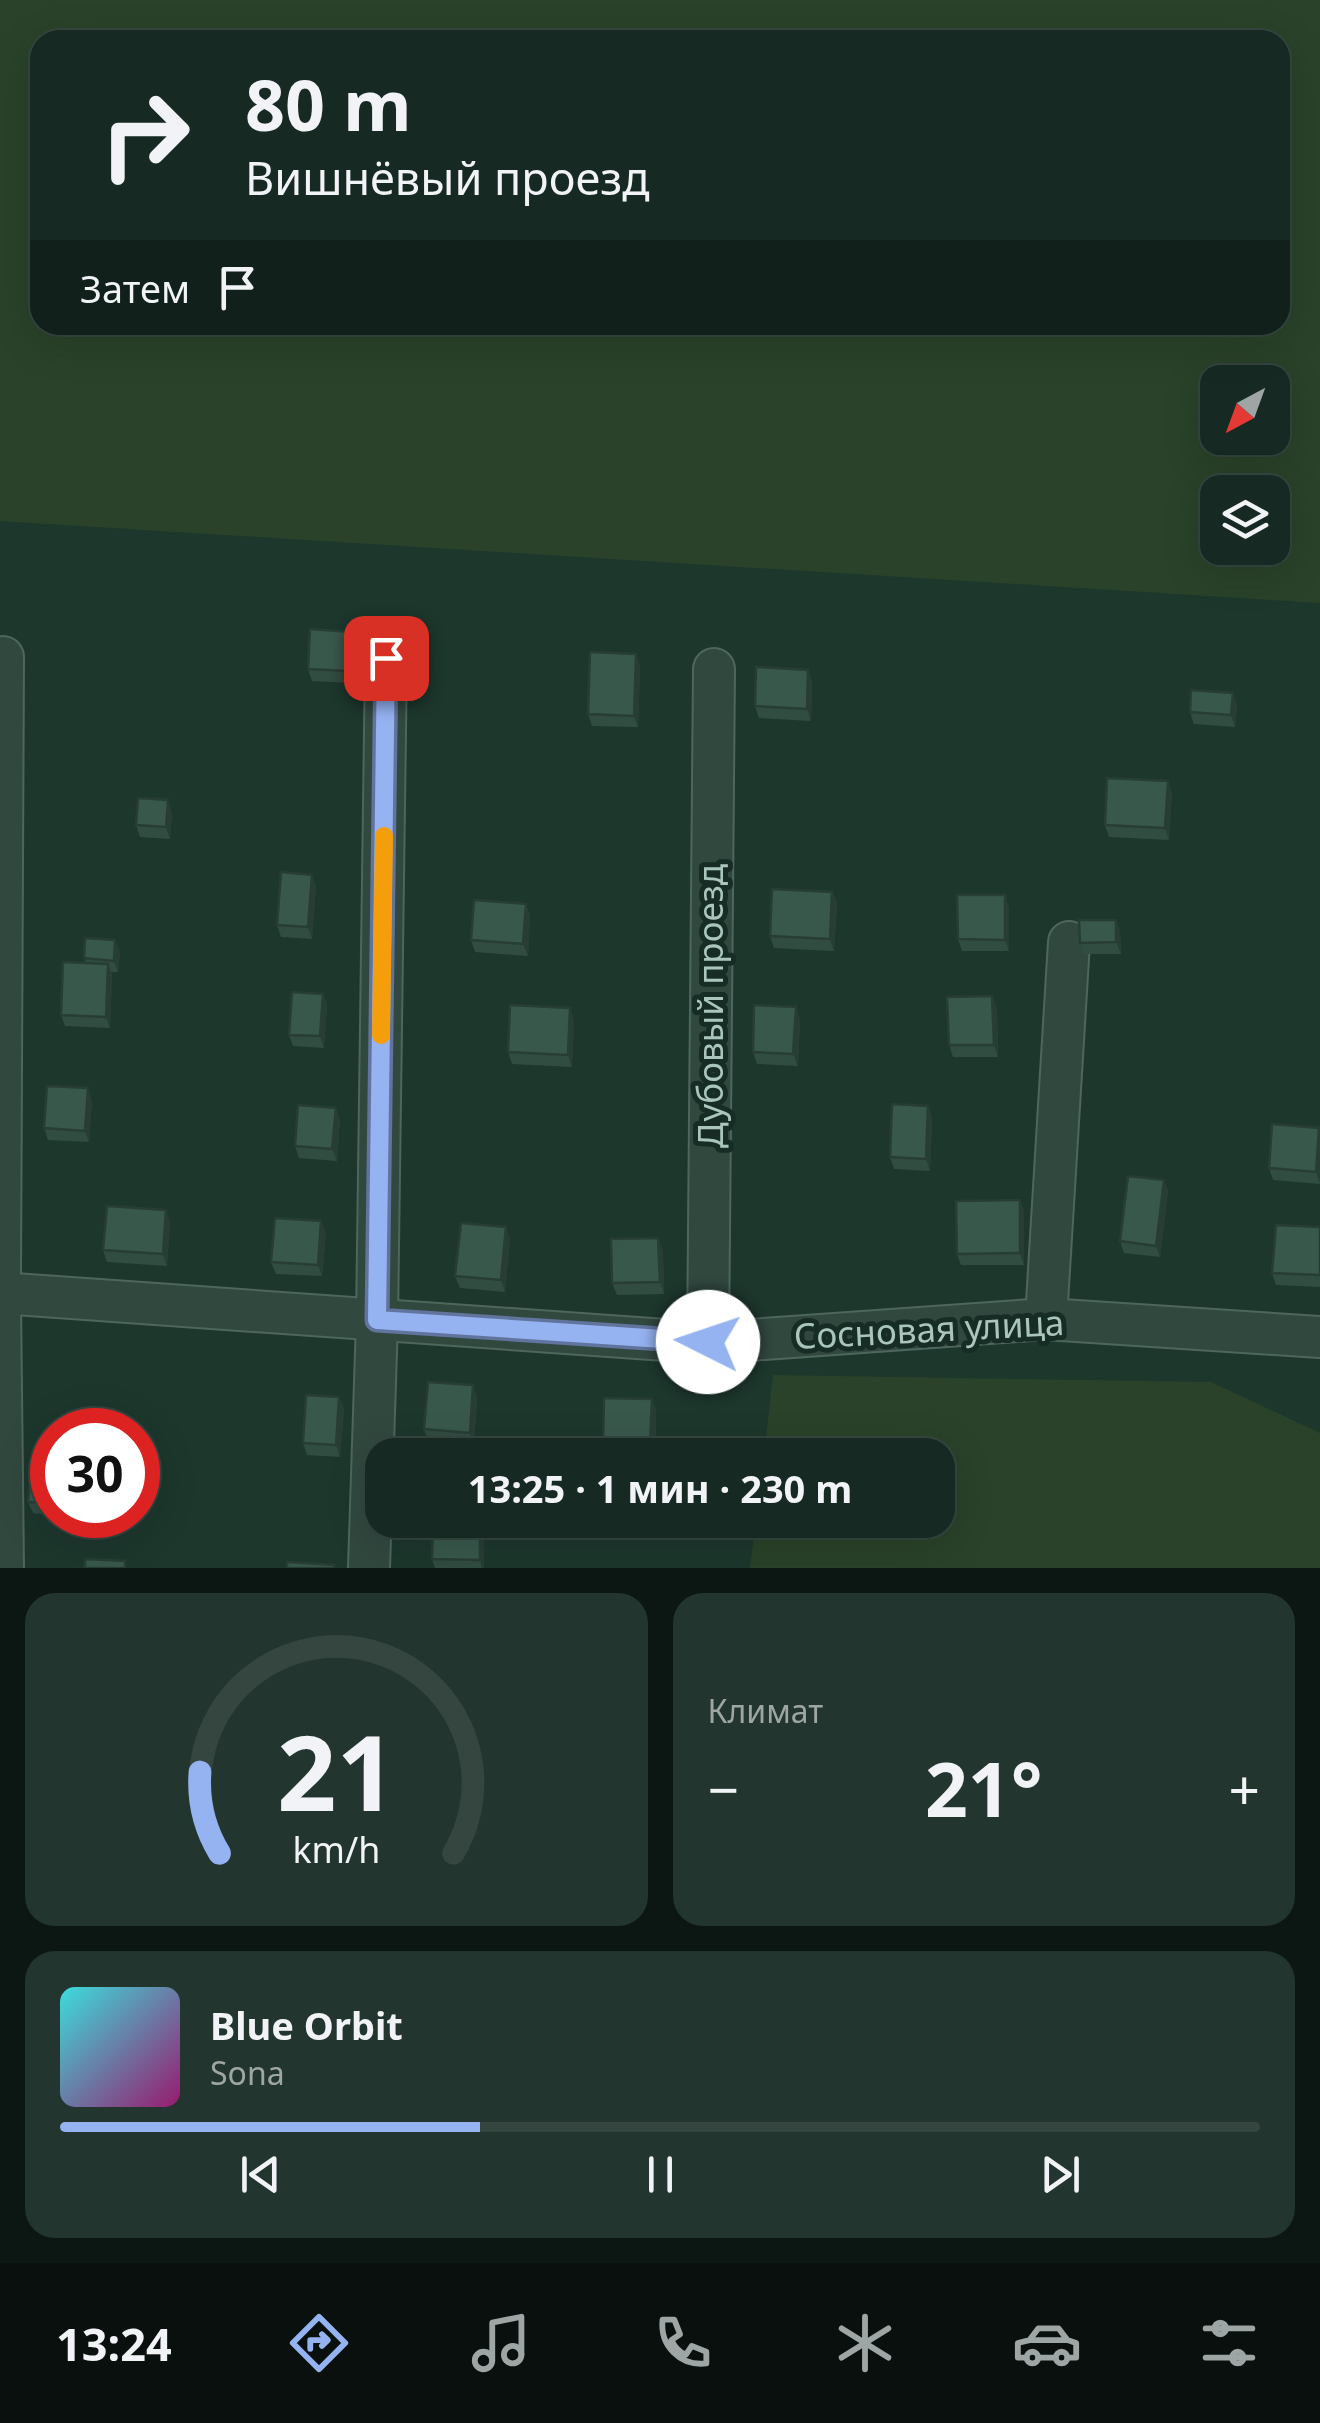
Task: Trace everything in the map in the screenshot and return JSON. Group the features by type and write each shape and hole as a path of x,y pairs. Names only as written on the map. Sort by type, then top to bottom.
{"street":[{"path":"0,1271 3,657"},
{"path":"369,1568 377,1320 386,658"},
{"name":"Дубовый проезд","path":"708,1342 714,669"},
{"path":"1046,1319 1069,942"},
{"name":"Сосновая улица","path":"0,1293 708,1342 1046,1319 1320,1337"},
{"path":"0,1303 2,1568"}],"green space":[{"path":"0,0 1320,0 1320,603 0,521"},
{"path":"773,1375 1211,1382 1320,1433 1320,1568 750,1568 754,1538 955,1538 955,1438 766,1438"}],"building":[{"path":"310,629 351,632 348,671 308,669"},
{"path":"590,652 636,654 634,716 588,714"},
{"path":"756,667 808,670 807,709 755,706"},
{"path":"1191,690 1233,693 1231,715 1190,712"},
{"path":"1107,778 1168,781 1165,828 1105,825"},
{"path":"138,798 168,800 166,827 136,825"},
{"path":"281,872 312,875 308,927 277,925"},
{"path":"772,889 832,892 830,939 770,936"},
{"path":"957,895 1005,895 1005,940 958,939"},
{"path":"474,900 526,904 523,944 471,940"},
{"path":"1079,920 1116,920 1116,942 1080,943"},
{"path":"85,938 115,940 114,961 84,958"},
{"path":"63,962 108,964 106,1017 61,1015"},
{"path":"292,992 323,994 320,1036 289,1035"},
{"path":"992,996 994,1045 949,1045 947,997"},
{"path":"510,1005 570,1008 568,1055 508,1052"},
{"path":"754,1005 796,1007 793,1054 753,1052"},
{"path":"47,1086 88,1088 85,1131 44,1128"},
{"path":"892,1104 928,1106 926,1159 890,1157"},
{"path":"298,1105 336,1108 332,1149 295,1146"},
{"path":"1272,1124 1319,1128 1316,1172 1269,1168"},
{"path":"1128,1176 1164,1180 1156,1246 1120,1241"},
{"path":"1020,1200 1020,1253 957,1254 956,1201"},
{"path":"107,1206 166,1210 163,1254 103,1250"},
{"path":"275,1218 321,1221 318,1265 271,1262"},
{"path":"461,1223 506,1227 501,1280 455,1276"},
{"path":"1276,1225 1320,1227 1320,1275 1272,1273"},
{"path":"658,1238 660,1282 612,1283 611,1239"},
{"path":"428,1382 473,1385 470,1433 424,1429"},
{"path":"306,1395 339,1397 336,1445 303,1443"},
{"path":"604,1398 652,1399 650,1438 603,1438"},
{"path":"433,1538 480,1538 480,1560 432,1559"},
{"path":"85,1559 125,1561 125,1568 85,1568"},
{"path":"287,1562 334,1565 287,1568"}],"slow traffic":[{"path":"381,1035 384,836"}],"route":[{"path":"386,658 377,1320 708,1342"}]}
